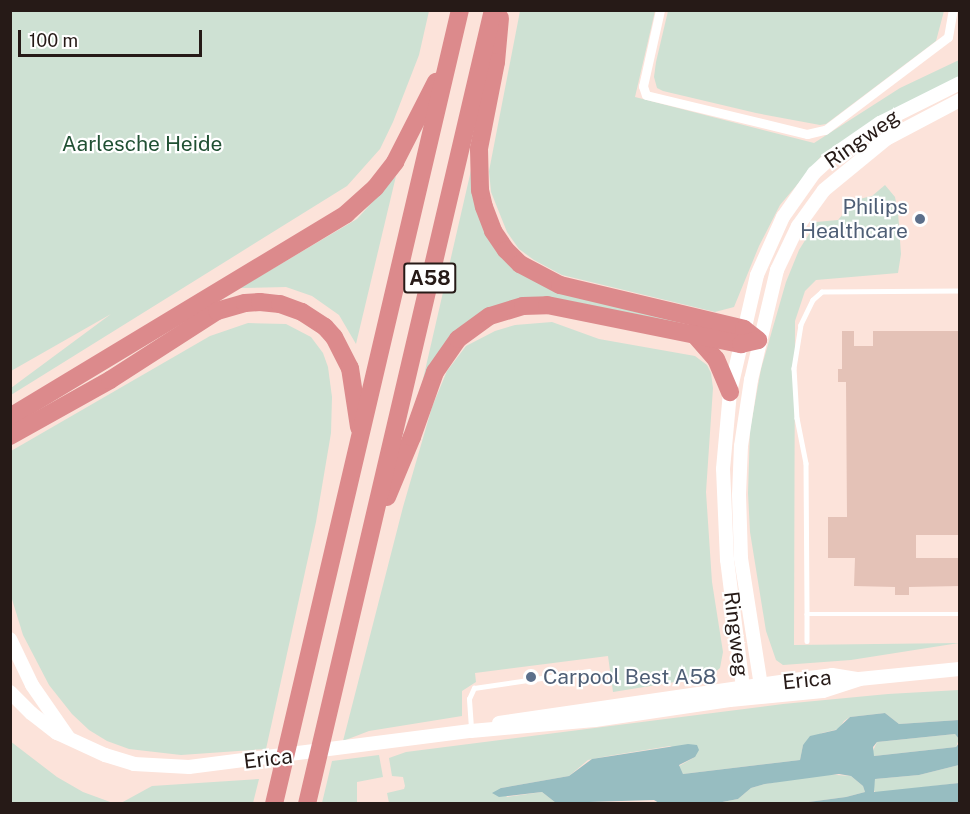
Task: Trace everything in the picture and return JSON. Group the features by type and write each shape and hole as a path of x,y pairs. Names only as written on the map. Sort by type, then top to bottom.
{"highway":[{"name":"A58","path":"274,804 460,10"},
{"name":"A58","path":"307,804 493,10"},
{"path":"501,10 496,62 479,149 480,190 484,207 493,231 506,250 520,264 560,285 748,338"},
{"name":"A58","path":"10,417 346,214 375,188 395,162 450,56"},
{"name":"A58","path":"10,436 110,380 217,311 236,305 260,302 279,304 302,312 325,327 334,337 350,368 360,434"},
{"name":"A58","path":"367,546 412,437 435,372 449,350 480,322 511,309 548,305 694,334 748,338"},
{"path":"694,334 716,359 730,393"}],"main road":[{"name":"Ringweg","path":"758,692 741,558 739,495 748,338 757,275 769,244 783,218 814,173 836,153 880,123 960,83"},
{"name":"Ringweg","path":"743,688 723,512 723,469 730,393 748,338 769,296 786,247 811,204 849,167 886,139 960,100"},
{"name":"Erica","path":"10,639 32,685 68,737"},
{"name":"Erica","path":"10,692 49,728 105,755 134,764 189,767 471,730 594,720 758,692 823,691 860,680 960,669"},
{"name":"Erica","path":"471,730 513,719 743,688 758,692"}],"street":[{"path":"660,10 643,86 646,95 807,134 825,130 948,37 953,10"}],"lane":[{"path":"807,641 806,463 797,418 794,368 795,349 810,306 817,295 829,291 960,291"},
{"path":"807,614 960,614"},
{"path":"471,730 469,699 474,688 589,671"}],"green space":[{"name":"Aarlesche Heide","path":"10,11 429,11 419,55 393,122 380,149 347,186 11,395 11,388 111,314 11,371"},
{"path":"520,11 655,11 635,97 814,143 900,88 959,60 959,81 858,131 823,154 780,205 759,246 734,307 715,312 562,275 519,249 507,232 491,192 489,171"},
{"path":"668,11 944,11 936,41 826,124 820,125 756,113 657,88 654,77 656,62"},
{"path":"472,166 515,262 686,325 575,302 500,307 421,388"},
{"path":"396,176 356,344 339,315 312,296 286,287 240,288 357,219"},
{"path":"885,185 895,197 898,212 901,254 898,273 816,280 805,291 795,321 794,645 959,643 851,660 783,665 776,660 766,631 750,532 748,493 750,430 761,369 786,282 799,250 816,222 838,220 855,200 872,196"},
{"path":"552,322 599,339 695,356 707,365 711,373 713,388 706,492 712,582 723,652 720,668 713,674 700,678 613,692 608,656 475,673 476,682 462,691 462,716 369,731 343,741 403,507 432,407 447,371 466,346 495,331 515,325"},
{"path":"248,323 286,324 311,337 323,353 328,367 332,397 331,433 316,522 266,749 181,755 129,749 107,741 89,730 72,714 49,685 23,635 11,596 11,451 210,336"},
{"path":"959,690 959,720 899,724 885,713 850,717 839,729 822,733 803,745 800,760 683,774 679,766 695,757 670,746 588,760 569,776 501,788 507,797 542,792 556,803 389,803 387,793 404,789 403,777 392,776 389,758 406,752 783,704"},
{"path":"955,734 959,739 956,747 874,756 872,753 877,742"},
{"path":"10,741 57,777 83,792 113,803 11,803"},
{"path":"379,755 383,777 357,782 357,803 322,803 332,761"},
{"path":"959,765 959,783 876,793 873,789 875,779 919,775"},
{"path":"823,774 851,776 863,786 865,792 801,803 712,804 738,799 751,788 765,784"},
{"path":"259,779 253,803 121,803 152,786"}],"water":[{"path":"885,713 899,724 959,720 959,739 955,734 877,742 873,747 874,756 956,747 959,743 959,765 919,775 875,779 874,792 959,783 959,803 801,803 865,792 863,786 851,776 839,774 765,784 751,788 738,799 712,804 659,803 654,800 556,803 542,792 499,797 492,793 501,788 569,776 592,759 688,744 697,745 699,750 695,757 679,765 683,774 800,760 803,745 810,736 836,730 850,717"}],"building":[{"path":"842,331 854,331 854,346 873,346 873,331 960,331 960,535 916,535 916,558 960,558 960,586 909,587 909,595 895,595 895,587 854,586 855,558 828,558 828,517 847,517 846,382 838,382 838,369 842,369"}],"place":[{"name":"Philips Healthcare","path":"920,219"},
{"name":"Carpool Best A58","path":"531,677"}]}
